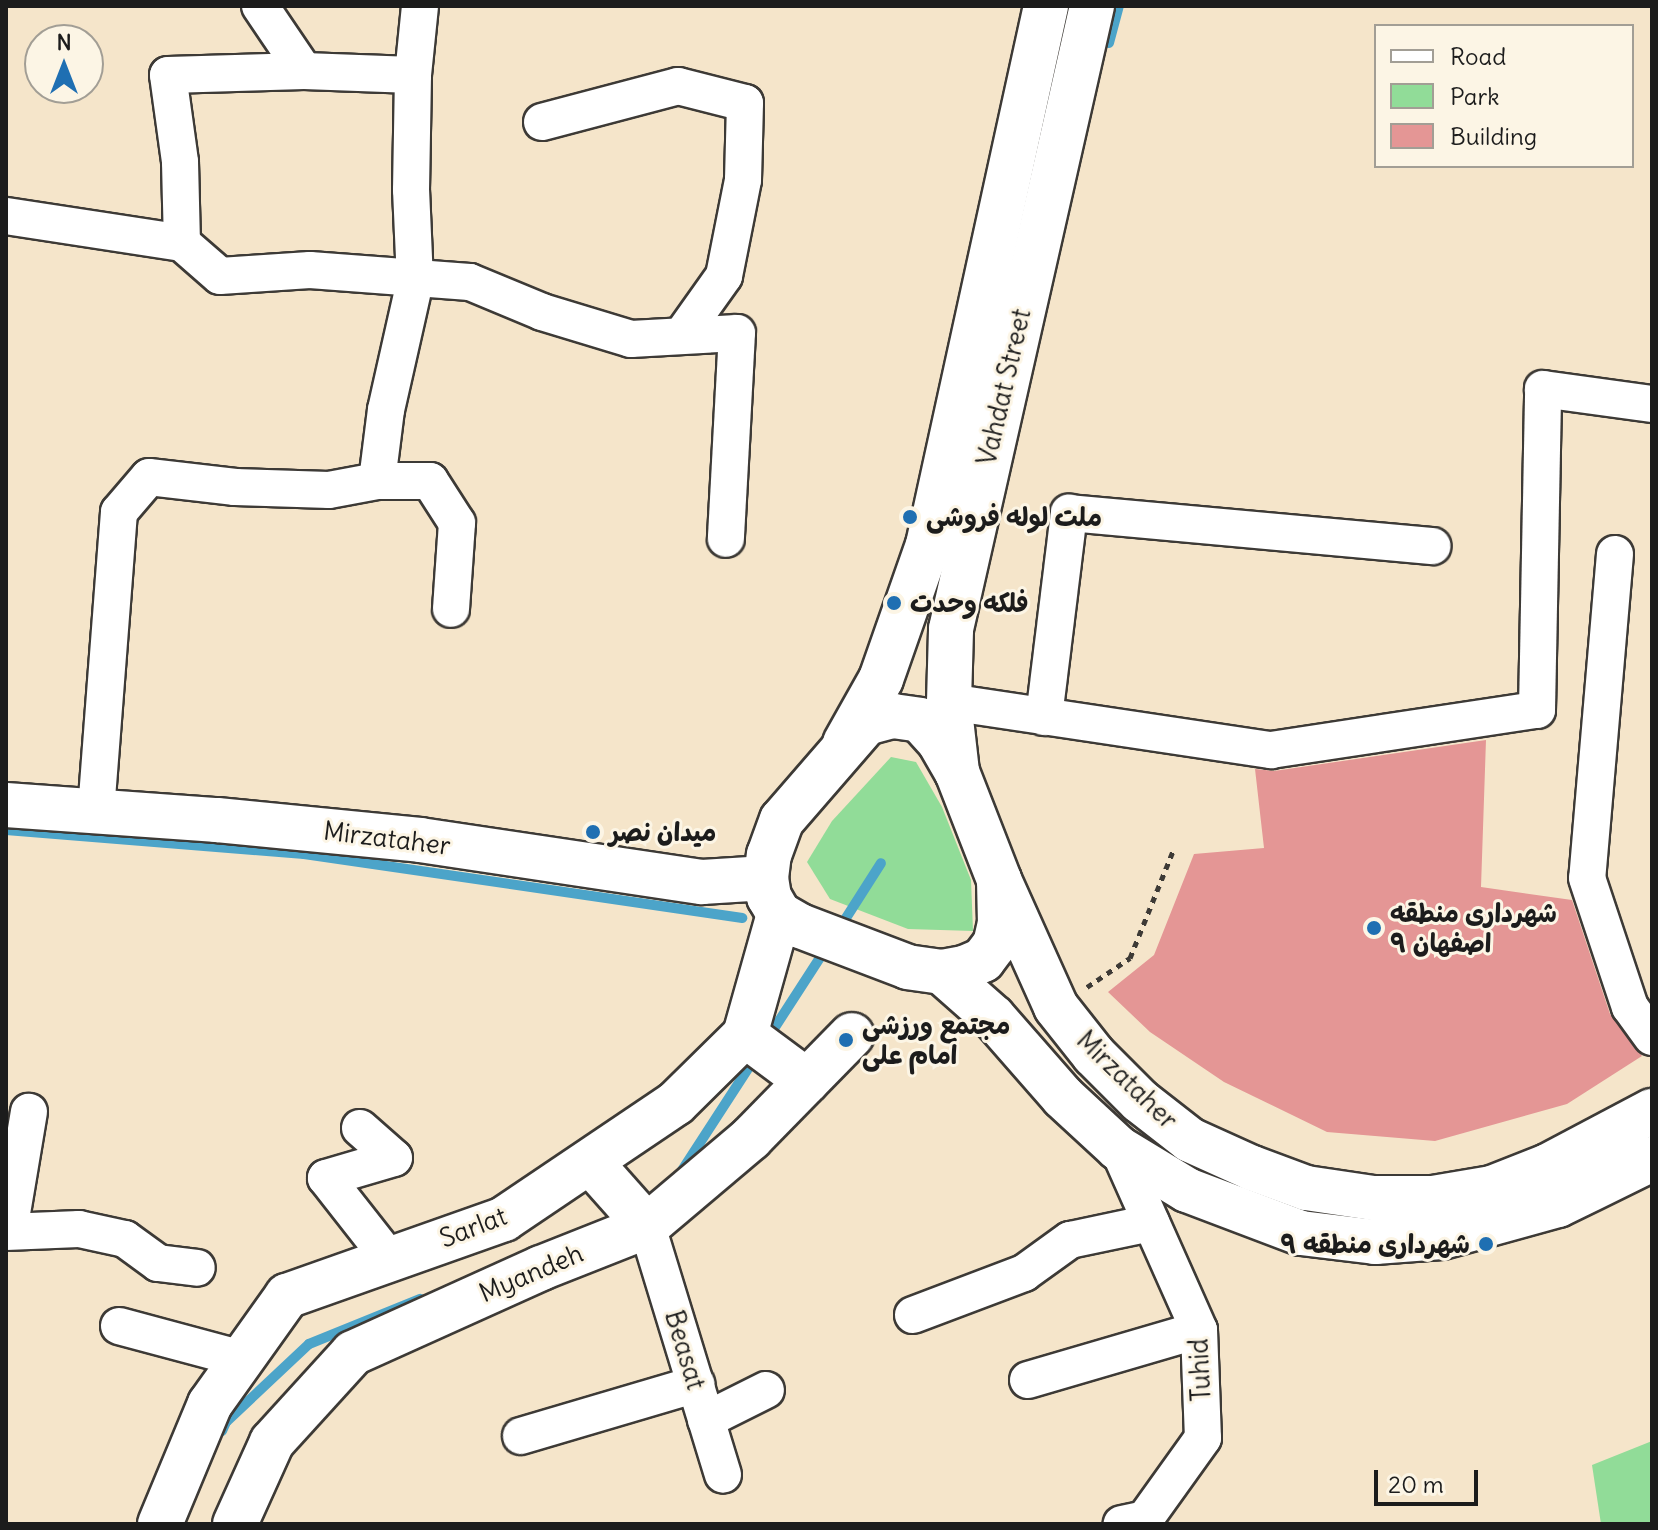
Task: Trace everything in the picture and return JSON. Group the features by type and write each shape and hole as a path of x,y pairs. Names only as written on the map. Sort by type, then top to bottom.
{"main road":[{"name":"Vahdat Street","path":"845,743 881,679 928,545 1046,6"},
{"name":"Vahdat Street","path":"957,772 949,702 951,629 1092,6"},
{"path":"893,716 920,720 939,741 957,772 999,880 1000,923 995,944 983,960 942,972 908,967 800,926 772,896 769,855 782,820 845,743 866,723 893,716"},
{"name":"Mirzataher","path":"6,805 420,840 702,882 772,896"},
{"name":"Mirzataher","path":"999,880 1056,1007 1094,1055 1140,1101 1190,1140 1306,1188 1373,1198 1433,1198 1492,1188 1548,1166 1652,1111"},
{"name":"Sarlat","path":"160,1524 210,1404 287,1296 388,1257 504,1219 676,1103 769,1053 772,896"},
{"path":"942,972 993,1017 1063,1097 1118,1148 1187,1190 1246,1215 1301,1233 1375,1242 1442,1237 1558,1205 1652,1159"},
{"name":"Myandeh","path":"235,1524 272,1442 353,1353 541,1268 639,1218 751,1138 769,1053 852,1035"},
{"path":"591,1163 639,1218"}],"street":[{"path":"260,6 304,71"},
{"path":"377,481 386,410 415,281 411,190 413,75 420,6"},
{"path":"182,243 180,162 168,75 304,71 413,75"},
{"path":"542,122 678,86 745,103 743,180 724,276 682,335"},
{"path":"6,216 182,243 220,276 310,270 415,281 470,282 542,312 631,339 737,333 726,539"},
{"path":"949,702 1271,750 1537,710 1543,389 1652,404"},
{"path":"96,811 119,512 149,477 235,487 314,489 377,481 430,481 457,523 451,609"},
{"path":"1044,717 1069,513 1433,546"},
{"path":"1615,554 1587,878 1630,1007 1652,1037"},
{"path":"29,1112 8,1232 79,1229 125,1239 158,1263 197,1268"},
{"path":"360,1128 394,1158 326,1178 388,1257"},
{"name":"Tuhid","path":"1118,1148 1199,1330 1203,1438 1145,1519 1122,1524"},
{"name":"Beasat","path":"639,1218 696,1384 723,1475"},
{"path":"913,1315 1024,1273 1070,1240 1151,1223"},
{"path":"119,1326 242,1359"},
{"path":"1028,1380 1199,1330"},
{"path":"521,1436 696,1384"},
{"path":"706,1420 766,1390"}],"path":[{"path":"1056,1007 1130,958 1173,851"}],"green space":[{"path":"891,757 916,762 942,807 971,880 973,931 908,929 830,899 807,862 832,821"},
{"path":"1652,1441 1652,1524 1601,1524 1592,1465"}],"building":[{"name":"شهرداری منطقه ۹ اصفهان","path":"1486,740 1481,887 1572,900 1610,1014 1642,1056 1567,1104 1435,1141 1327,1132 1224,1082 1150,1032 1108,992 1154,955 1194,854 1264,848 1255,769 1274,771"}],"waterway":[{"path":"1109,43 1119,6"},
{"path":"6,830 304,854 742,918"},
{"path":"839,929 881,863"},
{"path":"768,1038 821,956"},
{"path":"679,1175 757,1055"},
{"path":"222,1431 226,1422 309,1344 420,1299"}],"place":[{"name":"ملت لوله فروشی","path":"910,517"},
{"name":"فلکه وحدت","path":"894,603"},
{"name":"میدان نصر","path":"593,832"},
{"name":"شهرداری منطقه ۹ اصفهان","path":"1374,928"},
{"name":"مجتمع ورزشی امام علی","path":"846,1040"},
{"name":"شهرداری منطقه ۹","path":"1486,1244"}]}
